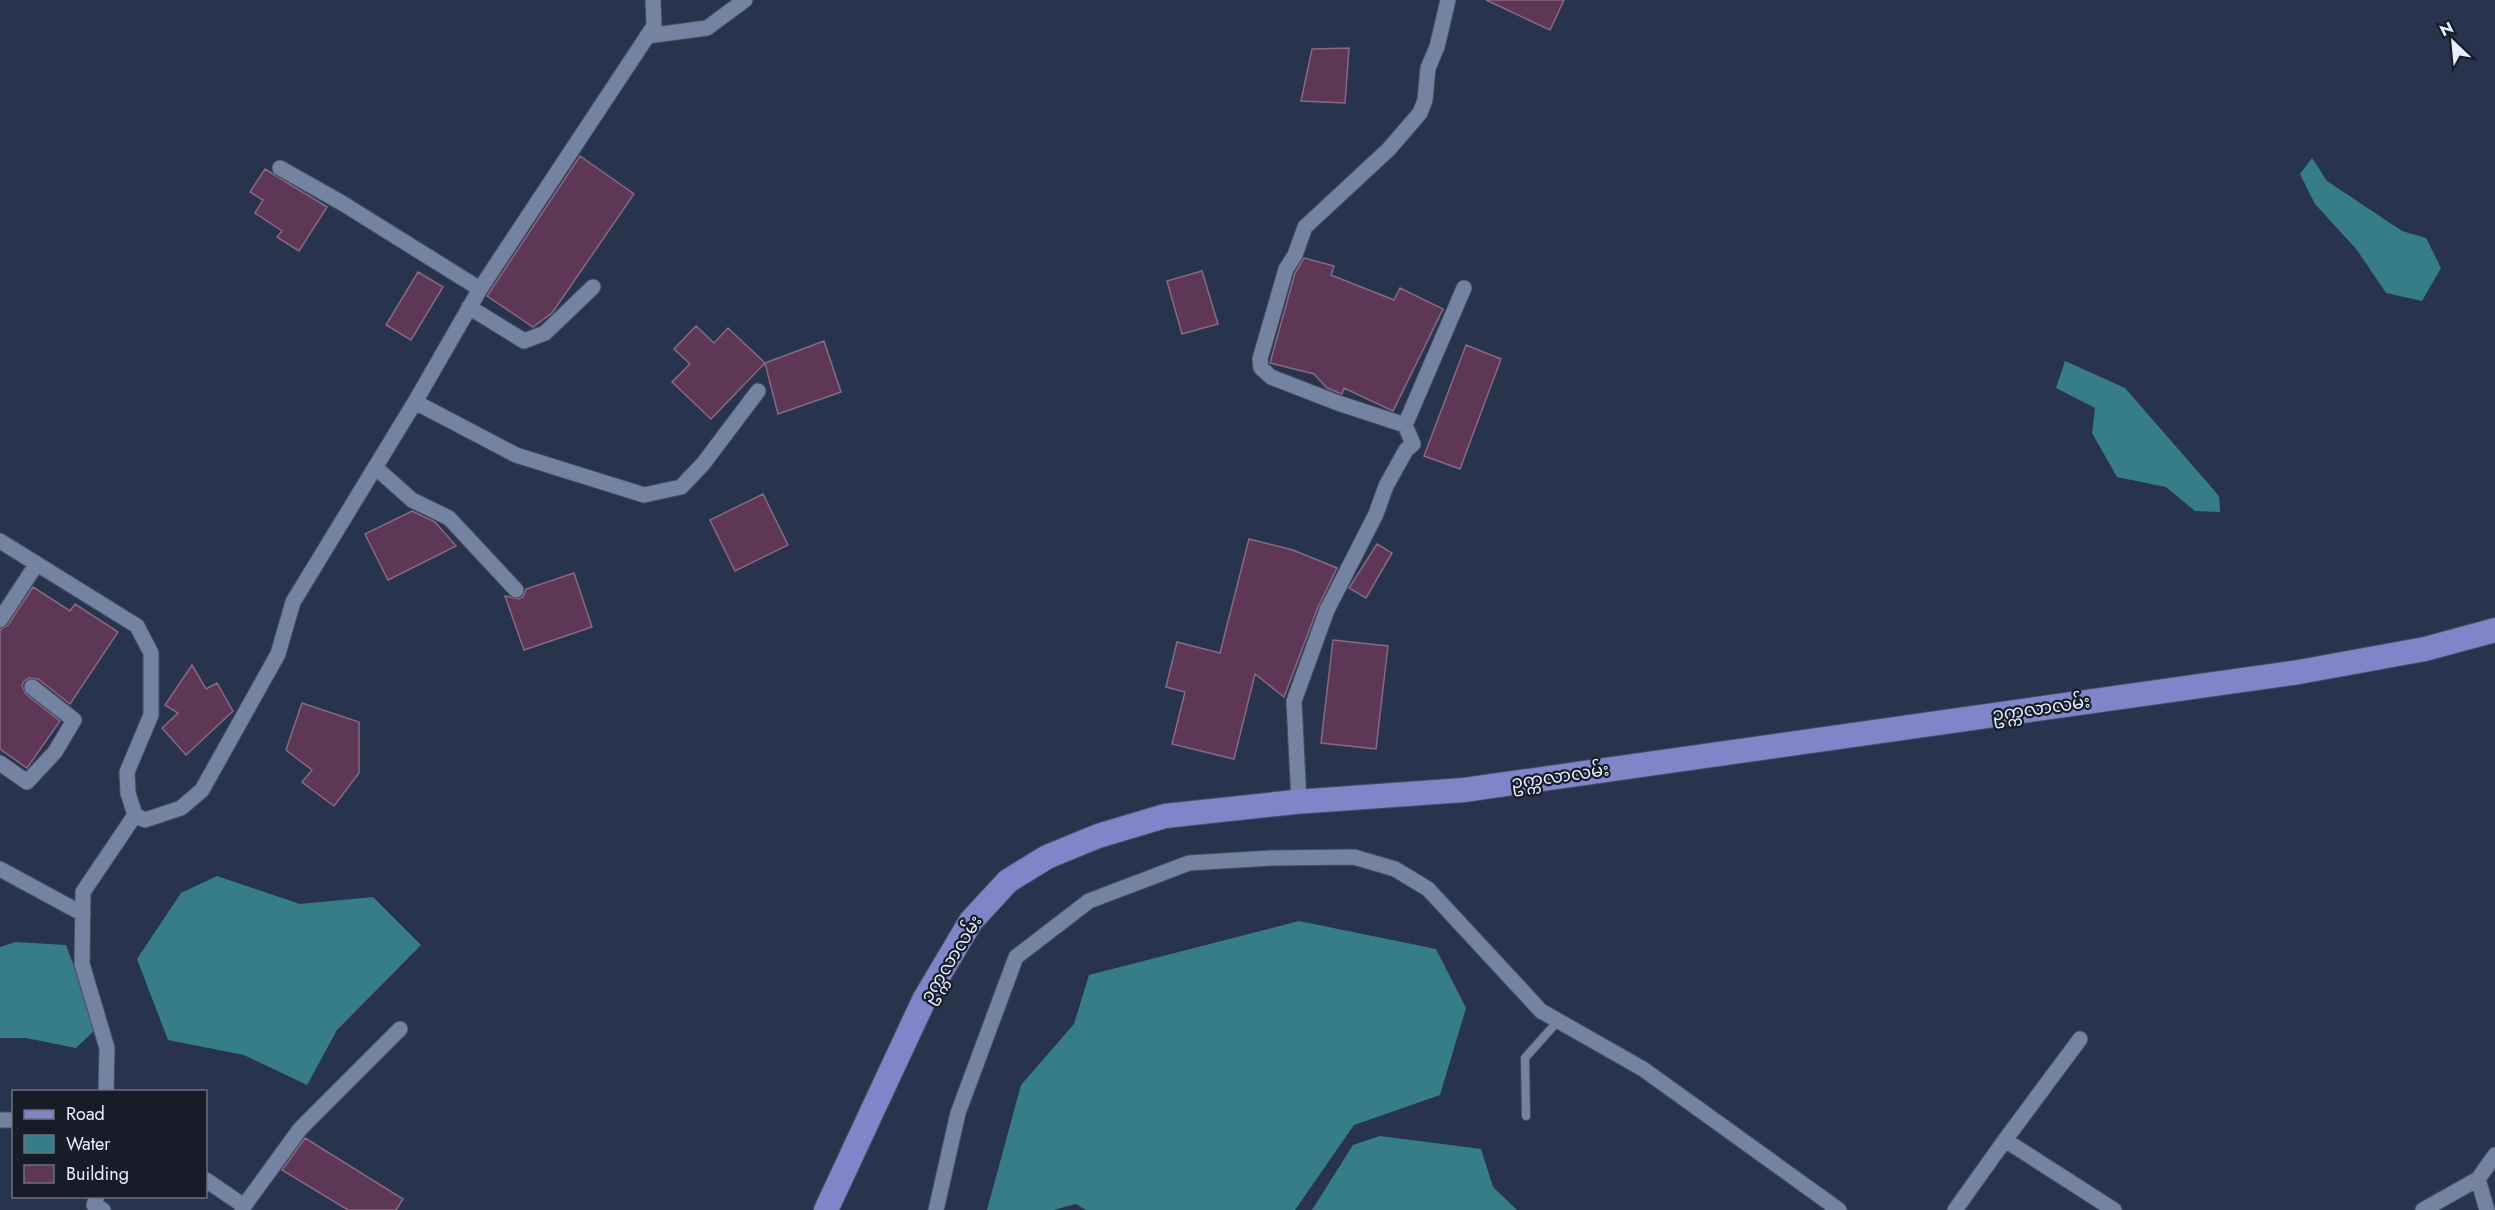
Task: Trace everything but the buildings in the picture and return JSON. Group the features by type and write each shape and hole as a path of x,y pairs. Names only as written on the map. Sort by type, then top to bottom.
{"main road":[{"name":"ဥက္ကလာလမ်း","path":"826,1210 924,1000 971,921 1008,880 1047,856 1098,836 1165,816 1299,802 1464,790 2299,672 2425,649 2495,630"}],"street":[{"path":"0,541 136,626 151,653 151,715 127,772 126,783 135,815 145,820 181,808 202,790 278,654 293,602 415,402 469,307 654,26 653,0"},
{"path":"647,36 707,28 745,0"},
{"path":"1405,425 1338,403 1271,377 1261,368 1260,359 1286,269 1295,255 1305,227 1389,149 1420,113 1425,100 1428,68 1437,47 1448,0"},
{"path":"280,168 342,202 480,289"},
{"path":"469,307 524,341 545,333 593,287"},
{"path":"1299,802 1294,701 1327,610 1376,514 1386,486 1406,450 1413,444 1405,425 1464,288"},
{"path":"415,402 516,455 644,495 681,487 704,464 758,391"},
{"path":"375,468 412,500 449,518 516,590"},
{"path":"0,620 36,565"},
{"path":"0,763 27,782 55,752 74,720 32,687"},
{"path":"106,1090 107,1048 82,964 83,892 135,815"},
{"path":"936,1210 958,1113 1016,957 1089,901 1189,863 1272,858 1354,857 1395,869 1428,889 1540,1011 1643,1070 1839,1210"},
{"path":"0,869 83,914"},
{"path":"207,1181 243,1208 300,1129 400,1029"},
{"path":"1955,1210 2080,1039"},
{"path":"2005,1140 2115,1210"},
{"path":"2422,1210 2478,1179 2495,1155"},
{"path":"2478,1179 2487,1210"},
{"path":"97,1198 94,1205 103,1210"}],"lane":[{"path":"1526,1116 1526,1058 1558,1021"}],"water":[{"path":"2312,158 2327,181 2402,231 2426,238 2441,268 2422,301 2386,293 2357,250 2315,204 2300,174"},
{"path":"2065,361 2125,388 2219,496 2220,512 2195,511 2166,487 2117,477 2092,433 2095,408 2056,388"},
{"path":"217,876 300,904 373,897 421,945 337,1030 307,1085 244,1055 168,1040 137,959 181,893"},
{"path":"1299,921 1436,949 1466,1008 1440,1095 1354,1125 1295,1210 1086,1210 1076,1204 1053,1210 987,1210 1021,1085 1074,1024 1089,975"},
{"path":"16,942 66,945 97,1028 76,1048 26,1038 0,1038 0,947"},
{"path":"1380,1136 1481,1149 1493,1187 1517,1210 1312,1210 1353,1145"}]}
